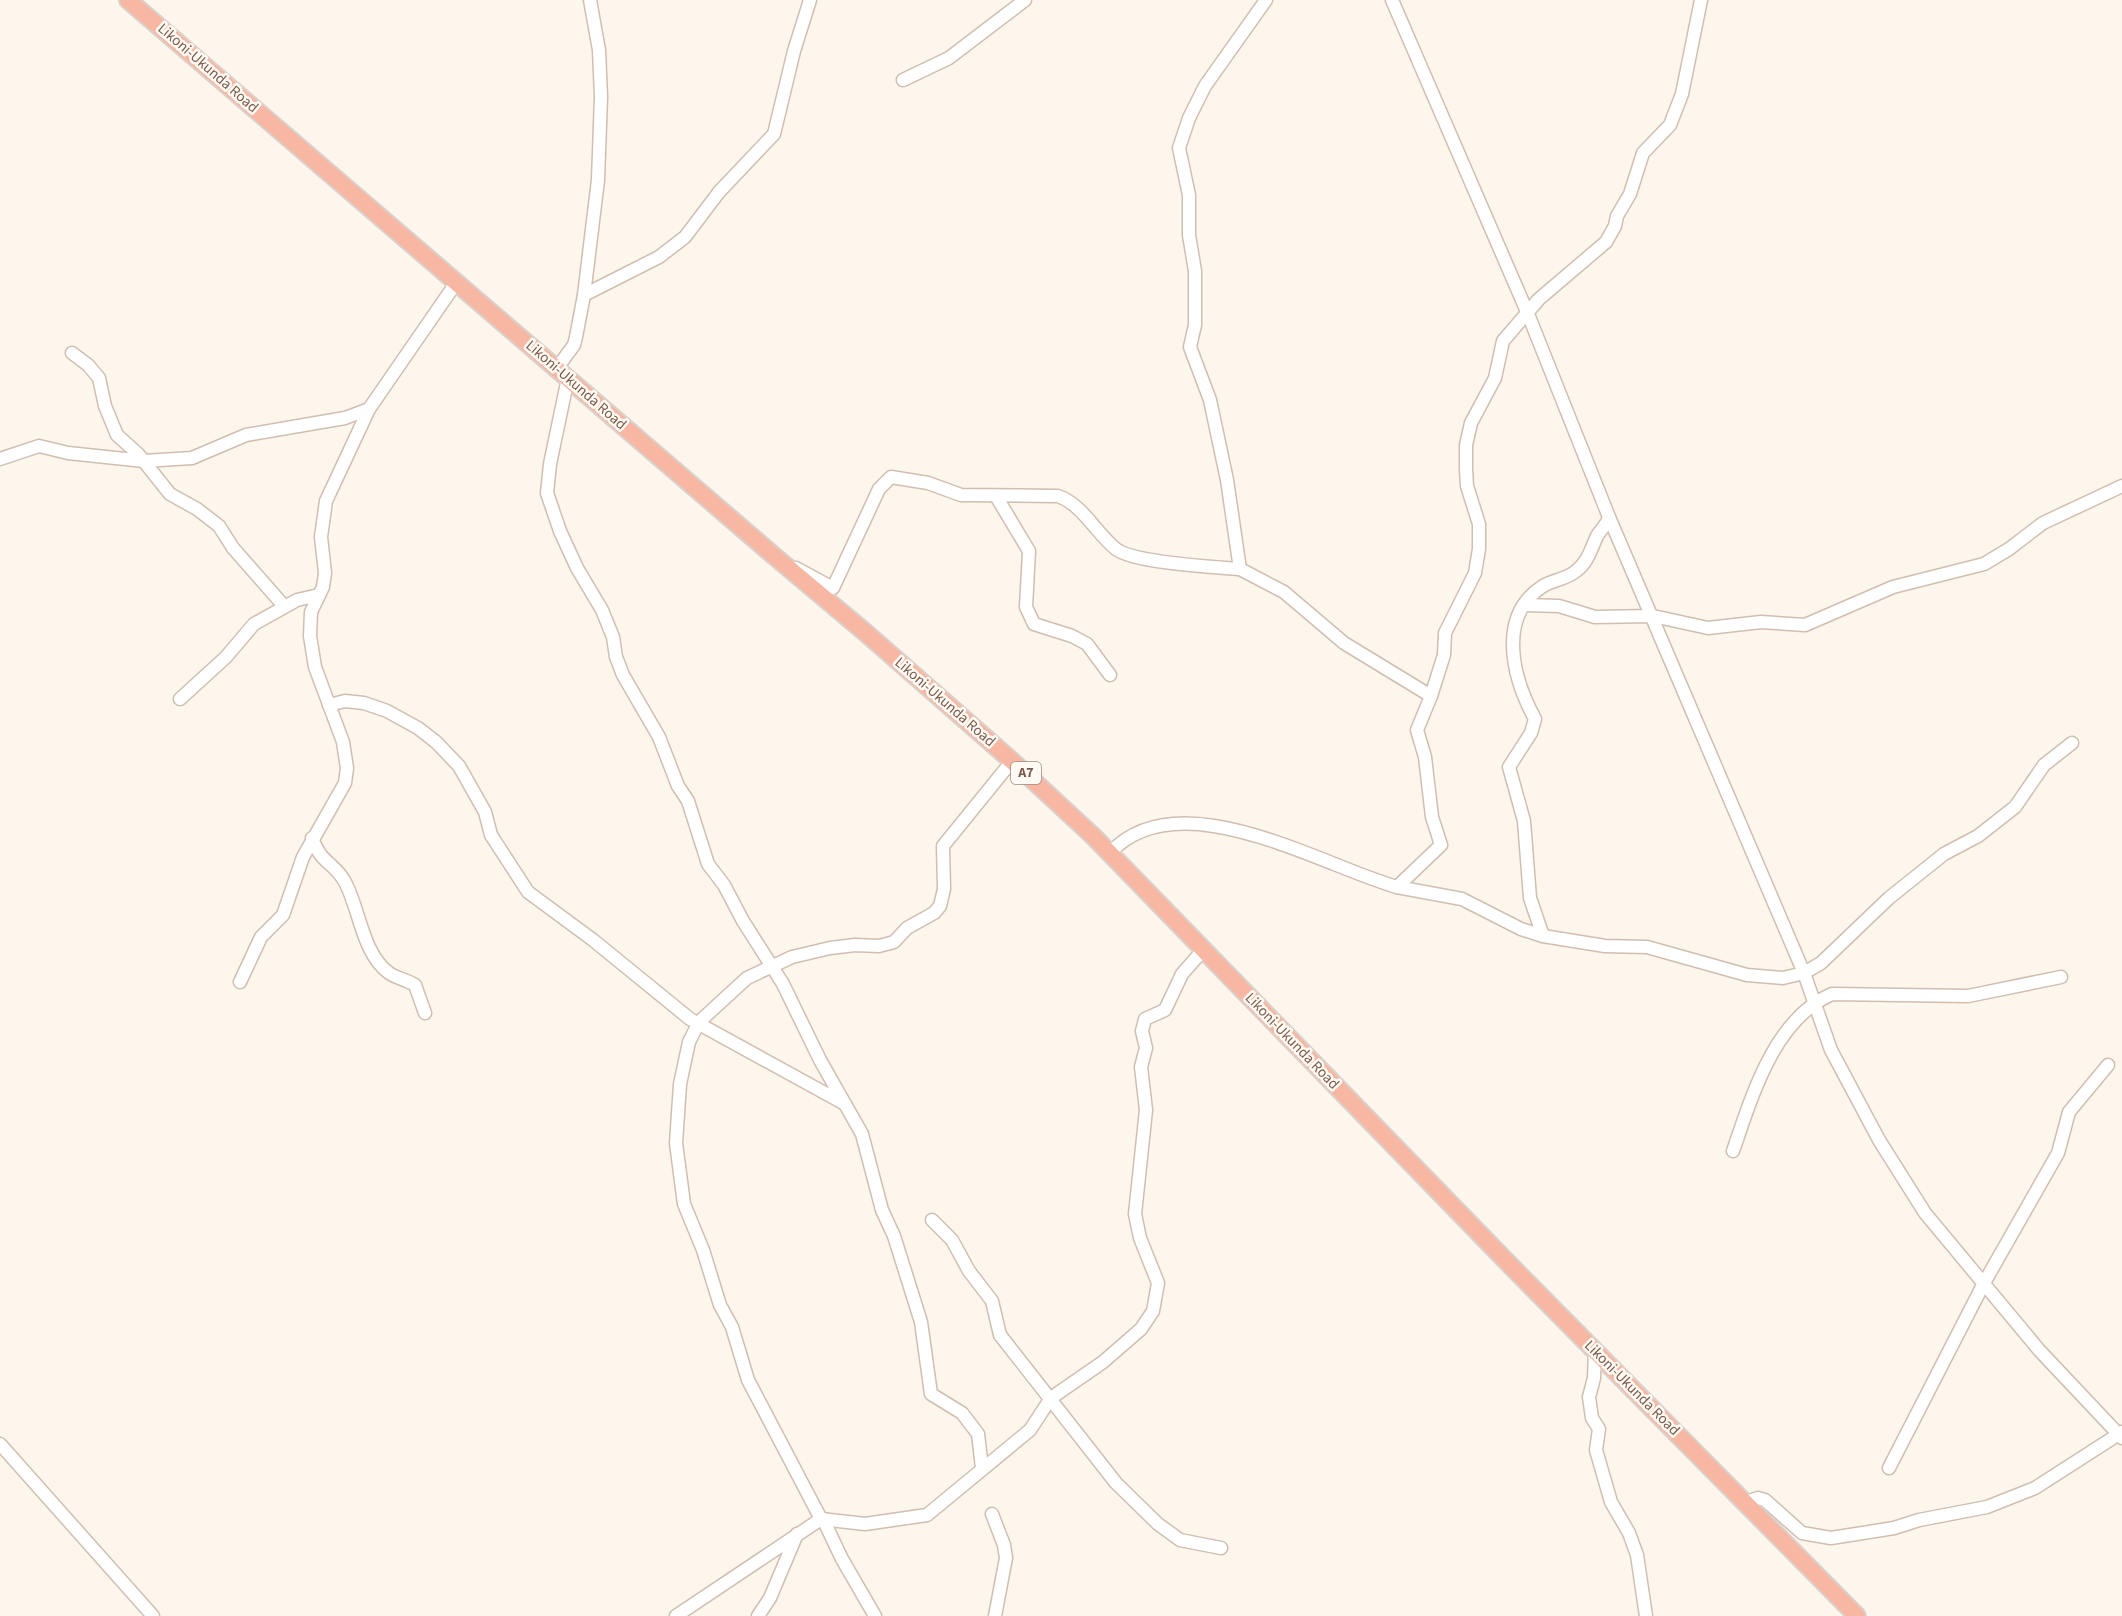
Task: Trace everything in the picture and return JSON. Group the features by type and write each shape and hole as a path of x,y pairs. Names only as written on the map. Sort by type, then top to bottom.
{"highway":[{"name":"Likoni-Ukunda Road","path":"128,0 773,555 867,633 1012,761 1110,853 1595,1351 1857,1616"}],"street":[{"path":"590,0 599,50 601,97 598,180 584,295 574,345 563,373 547,493 560,531 602,610 613,637 616,657 623,675 659,737 678,786 688,801 708,864 724,885 742,921 772,964 862,1134 882,1210 894,1236 921,1322 931,1394 962,1413 978,1434 982,1468"},
{"path":"584,295 659,257 685,237 719,192 774,134 794,51 810,0"},
{"path":"903,80 949,58 1025,0"},
{"path":"1240,569 1227,480 1210,400 1190,347 1195,325 1195,271 1189,235 1189,195 1179,148 1189,117 1205,86 1266,0"},
{"path":"1392,0 1527,314 1609,517 1804,973 1831,1050 1878,1140 1925,1214 2038,1350 2121,1435 2084,1454 2035,1488 1986,1507 1919,1520 1894,1528 1831,1538 1812,1535 1802,1533 1766,1500 1758,1498 1746,1503"},
{"path":"1397,887 1441,845 1432,817 1425,757 1418,730 1444,655 1445,633 1475,573 1479,524 1467,486 1466,469 1466,445 1471,423 1495,378 1503,341 1539,299 1606,242 1630,194 1643,153 1670,125 1682,94 1701,0"},
{"path":"240,982 261,937 283,915 312,838 345,783 347,768 343,742 315,667 310,636 311,612 325,573 321,537 326,501 369,409 456,283"},
{"path":"72,353 88,365 99,378 105,405 117,435 144,461 170,494 197,509 219,526 233,548 284,606"},
{"path":"0,459 39,446 69,453 144,461 192,458 246,435 345,418 369,409"},
{"path":"773,555 833,588 879,489 891,477 928,483 961,495 1058,496 1070,500 1118,550 1140,558 1240,569 1284,592 1344,643 1431,696"},
{"path":"1524,604 1559,606 1595,617 1653,616 1708,628 1761,622 1805,626 1893,587 1984,564 2009,549 2043,523 2122,486"},
{"path":"996,496 1029,551 1026,607 1034,624 1072,636 1087,644 1110,675"},
{"path":"1543,936 1530,898 1524,821 1509,766 1530,733 1535,718 1526,702 1514,667 1513,628 1524,604 1543,586 1576,572 1590,555 1609,517"},
{"path":"180,699 226,657 254,624 284,606 319,595"},
{"path":"329,705 345,701 364,703 387,711 418,728 436,742 459,766 485,812 491,835 528,892 593,940 690,1018 845,1104"},
{"path":"1110,853 1132,835 1148,828 1200,823 1298,849 1365,878 1397,887 1462,899 1521,929 1543,936 1605,946 1647,947 1747,975 1783,978 1804,973 1821,963 1889,898 1935,862 1978,837 2015,807 2044,765 2072,743"},
{"path":"875,1616 842,1559 748,1380 732,1327 720,1305 703,1250 684,1204 676,1143 677,1118 689,1042 699,1022 747,978 772,964 830,948 855,945 879,946 894,942 907,928 934,913 940,906 944,889 943,846 1012,761"},
{"path":"312,838 317,854 345,883 356,915 375,957 390,974 415,985 425,1013"},
{"path":"676,1616 822,1519 865,1524 927,1515 1030,1430 1051,1398 1103,1362 1141,1329 1153,1311 1158,1283 1140,1238 1135,1214 1146,1110 1142,1067 1146,1048 1142,1030 1146,1019 1165,1010 1182,974 1204,950"},
{"path":"1733,1150 1753,1093 1782,1039 1813,1002 1832,994 1968,996 2061,977"},
{"path":"1889,1468 1984,1283 2058,1154 2069,1112 2108,1065"},
{"path":"932,1220 952,1240 969,1271 992,1300 1000,1335 1116,1483 1158,1524 1180,1540 1190,1544 1221,1548"},
{"path":"1595,1351 1594,1378 1589,1397 1592,1418 1599,1429 1596,1450 1611,1502 1629,1533 1637,1554 1646,1616"},
{"path":"0,1444 153,1616"},
{"path":"992,1514 1004,1545 1006,1558 995,1616"},
{"path":"758,1616 770,1598 798,1533"}]}
